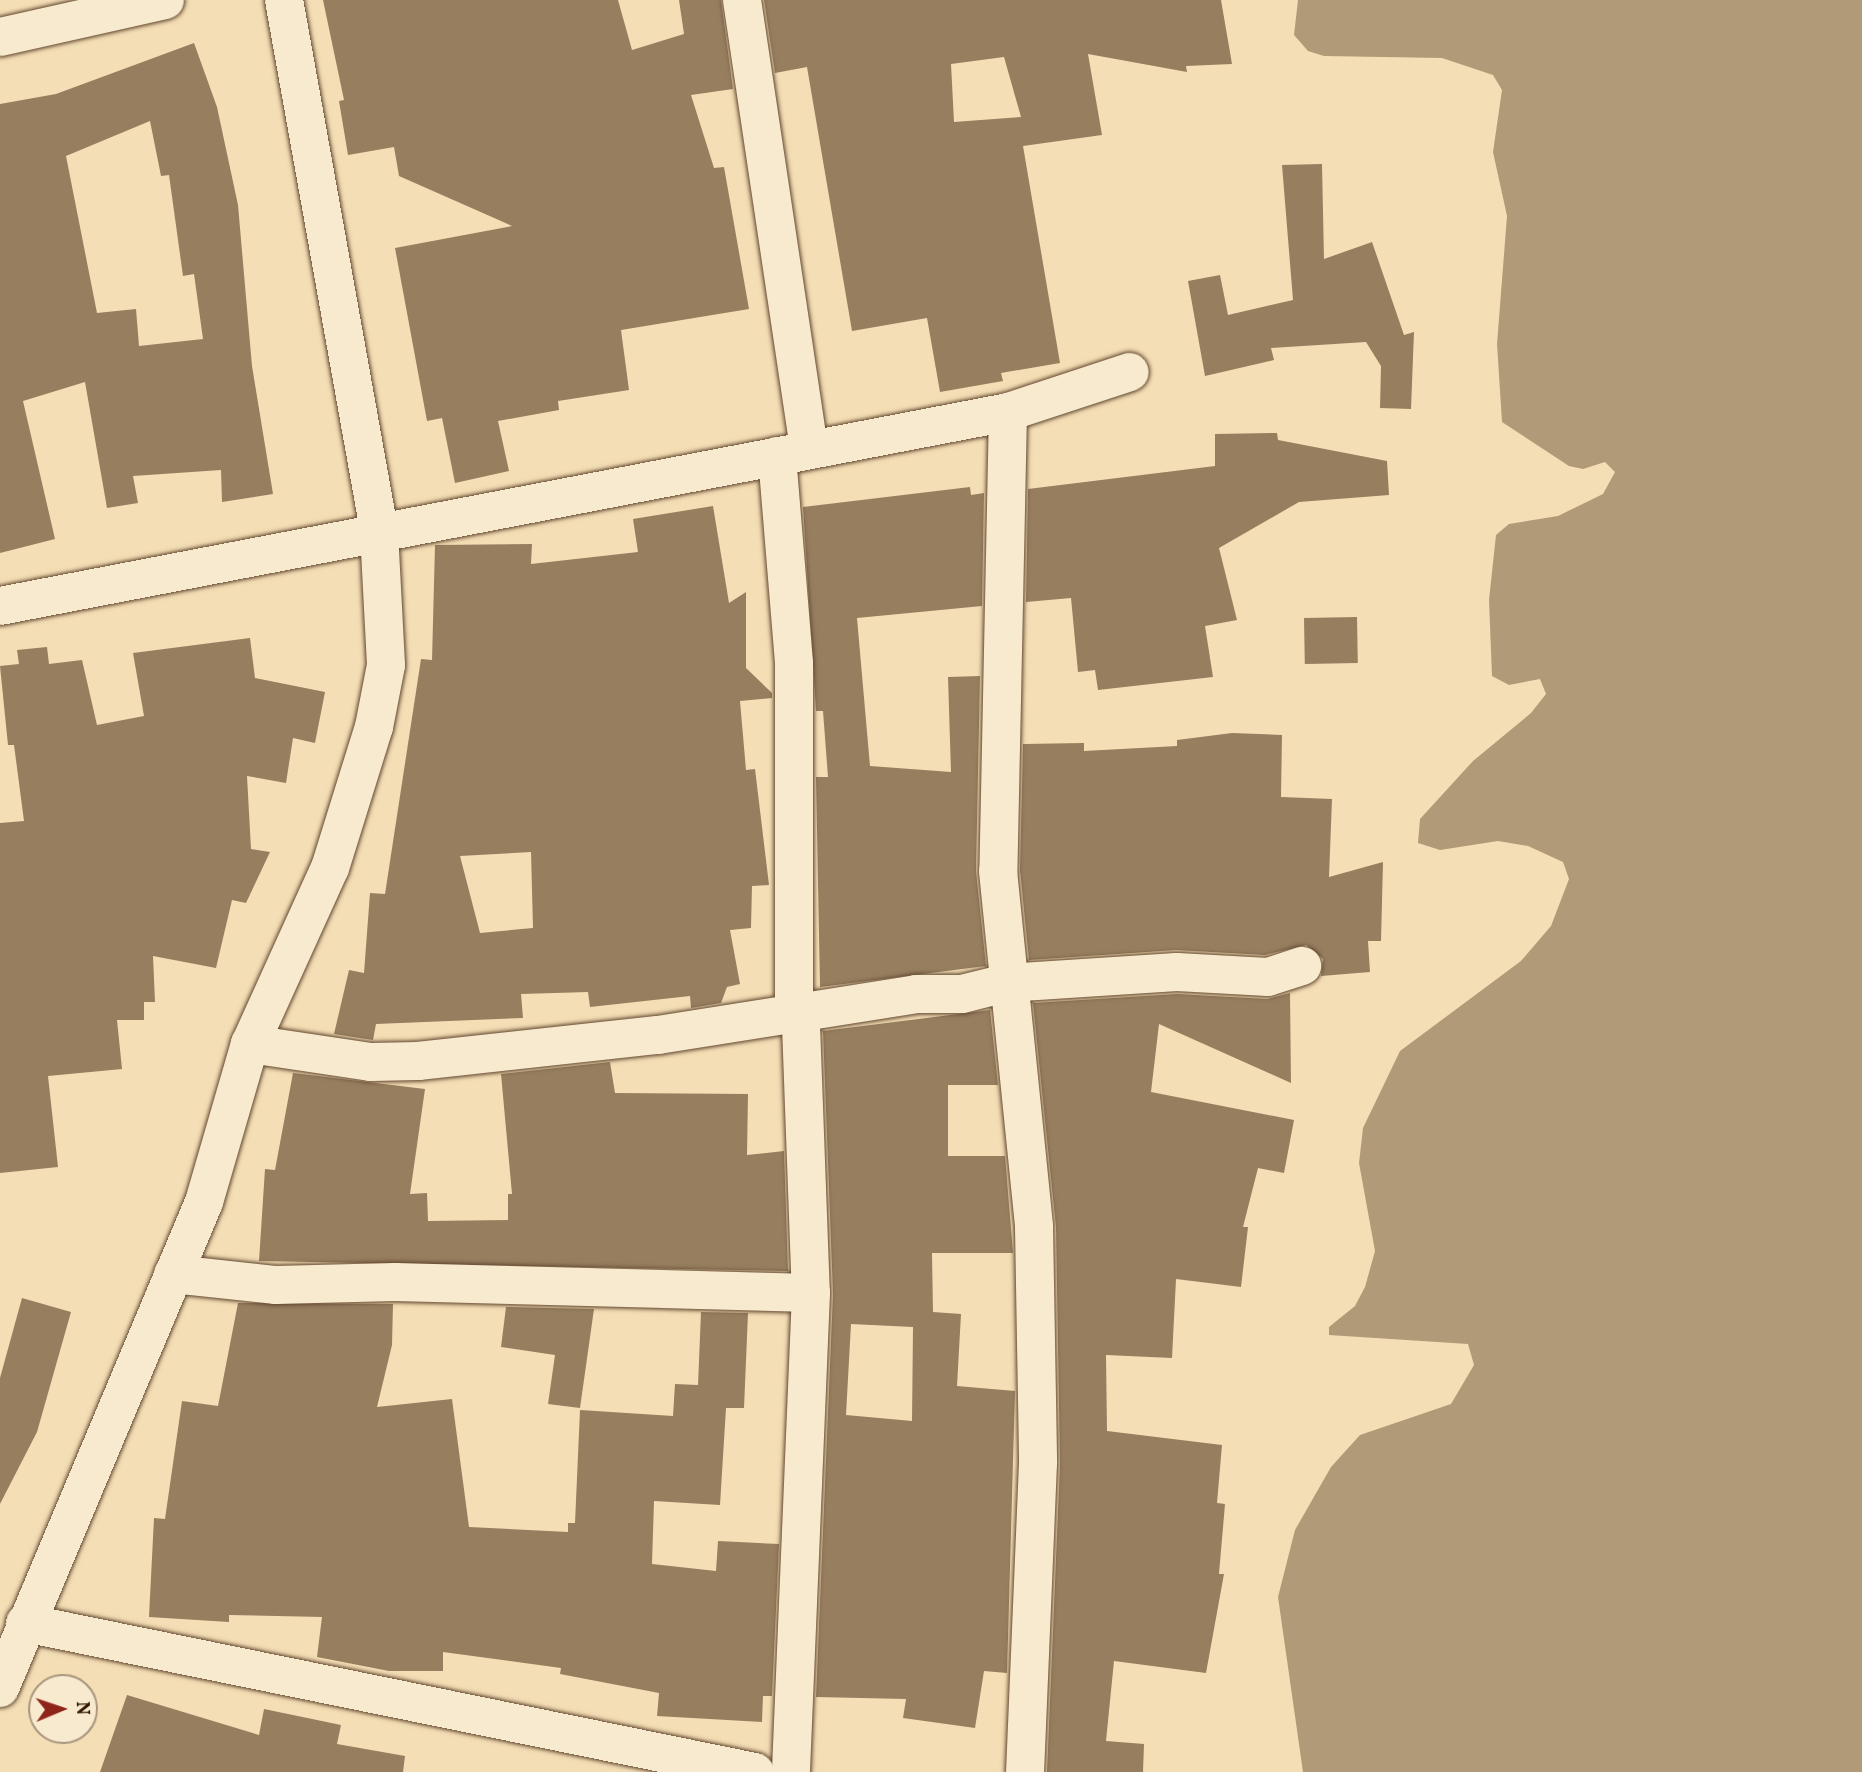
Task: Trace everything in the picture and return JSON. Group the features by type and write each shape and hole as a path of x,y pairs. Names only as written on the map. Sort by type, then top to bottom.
{"street":[{"path":"0,37 166,0"},
{"path":"0,1688 25,1623 204,1202 250,1044 330,868 374,727 386,665 379,530 284,0"},
{"path":"742,0 793,453 794,1014 801,1026 811,1293 791,1772"},
{"path":"0,606 379,530 1008,412 1130,373"},
{"path":"1008,412 998,871 1006,983 1034,1227 1038,1463 1025,1772"},
{"path":"250,1044 371,1062 418,1061 794,1014 916,994 962,994 1006,983 1178,972 1268,977 1303,966"},
{"path":"173,1273 276,1285 395,1282 811,1293"},
{"path":"25,1623 755,1772"}],"shaded area":[{"path":"1298,0 1862,0 1862,1772 1303,1772 1278,1597 1295,1530 1331,1467 1360,1435 1451,1404 1474,1365 1468,1344 1329,1335 1329,1327 1355,1306 1365,1287 1375,1251 1359,1163 1363,1128 1400,1051 1521,961 1551,926 1569,879 1563,862 1528,846 1498,841 1440,850 1418,843 1420,819 1473,761 1531,713 1546,694 1540,679 1509,685 1492,676 1489,600 1496,535 1509,524 1558,516 1603,494 1615,472 1605,462 1583,469 1569,466 1502,422 1497,344 1507,216 1493,152 1502,90 1493,75 1442,58 1324,56 1308,51 1294,35"}],"building":[{"path":"323,0 618,0 632,50 684,34 679,0 721,0 733,89 691,95 714,168 724,167 749,309 621,330 629,390 558,401 559,410 498,421 509,471 455,483 442,418 427,421 395,248 512,226 399,176 394,147 348,155 339,101 344,100"},
{"path":"764,0 1221,0 1232,64 1186,66 1187,72 1088,54 1102,135 1023,146 1060,363 1001,373 1003,381 940,392 927,318 852,331 807,67 775,73","holes":["1004,57 1021,117 954,122 951,64"]},
{"path":"194,43 217,107 238,205 252,366 273,494 222,502 221,470 133,476 138,503 107,508 85,382 23,401 55,539 0,553 0,104 56,94","holes":["150,121 161,176 169,175 183,276 194,274 203,339 139,346 136,309 97,313 66,156"]},
{"path":"1322,164 1324,259 1372,242 1404,335 1414,332 1411,409 1380,408 1381,366 1366,342 1271,348 1274,360 1205,376 1188,281 1220,275 1228,315 1293,300 1282,165"},
{"path":"1277,433 1278,440 1387,461 1389,495 1299,502 1219,548 1237,620 1205,626 1213,677 1098,690 1095,670 1078,672 1071,598 1026,602 1028,489 1215,466 1215,434"},
{"path":"970,487 971,495 984,493 982,606 857,618 870,766 951,772 948,677 980,676 976,871 986,966 820,987 816,777 828,777 823,711 816,711 803,507"},
{"path":"713,506 729,603 746,592 746,668 772,693 772,698 740,701 746,770 755,769 769,885 752,886 751,928 730,930 740,984 727,987 721,1003 691,1008 690,996 590,1007 588,992 521,994 523,1018 376,1024 373,1040 334,1034 349,970 364,973 370,893 385,894 421,659 432,660 435,545 532,544 531,564 638,552 633,519","holes":["531,852 533,928 480,933 460,856"]},
{"path":"1357,617 1358,663 1305,664 1304,618"},
{"path":"250,638 255,678 325,692 315,743 293,738 286,783 247,776 251,849 270,852 246,903 232,900 216,968 153,956 155,1002 144,1002 144,1020 117,1020 122,1069 48,1076 58,1167 0,1173 0,823 24,821 14,745 8,745 0,666 19,664 17,650 47,647 49,664 82,660 97,725 144,716 133,653"},
{"path":"1232,733 1282,735 1281,797 1332,799 1329,877 1383,862 1381,941 1368,941 1370,972 1321,976 1323,959 1306,945 1265,955 1176,950 1029,960 1020,870 1023,744 1084,743 1084,751 1177,746 1177,740"},
{"path":"1290,993 1291,1083 1159,1024 1151,1092 1294,1120 1284,1173 1258,1168 1243,1227 1248,1227 1241,1287 1176,1279 1172,1358 1106,1355 1107,1431 1222,1445 1217,1503 1225,1504 1219,1574 1224,1574 1206,1673 1114,1661 1106,1741 1144,1744 1143,1772 1047,1772 1060,1464 1056,1227 1033,1003 1177,994 1267,999"},
{"path":"990,1010 998,1085 948,1085 948,1156 1005,1156 1013,1253 932,1253 933,1312 961,1314 957,1386 1015,1391 1007,1673 984,1671 975,1728 903,1718 906,1699 816,1697 833,1294 823,1031","holes":["851,1324 913,1327 912,1421 846,1415"]},
{"path":"610,1062 615,1093 748,1094 747,1155 784,1151 788,1271 259,1261 265,1169 275,1170 293,1073 425,1089 410,1194 427,1193 428,1221 508,1220 508,1194 512,1194 501,1074"},
{"path":"22,1298 71,1312 37,1432 0,1504 0,1378"},
{"path":"238,1303 393,1304 392,1345 377,1407 452,1399 469,1527 568,1532 568,1523 575,1523 580,1410 673,1416 675,1384 698,1385 701,1312 748,1313 744,1408 726,1408 720,1505 654,1501 652,1564 716,1571 718,1541 779,1544 772,1696 763,1696 762,1722 657,1716 659,1693 560,1674 561,1668 443,1652 443,1671 389,1671 317,1657 322,1617 229,1615 229,1622 149,1617 154,1518 165,1519 182,1401 218,1406"},
{"path":"506,1307 594,1309 580,1408 548,1404 555,1355 501,1347"},
{"path":"127,1695 259,1735 264,1709 341,1725 337,1744 405,1756 403,1772 100,1772"}]}
